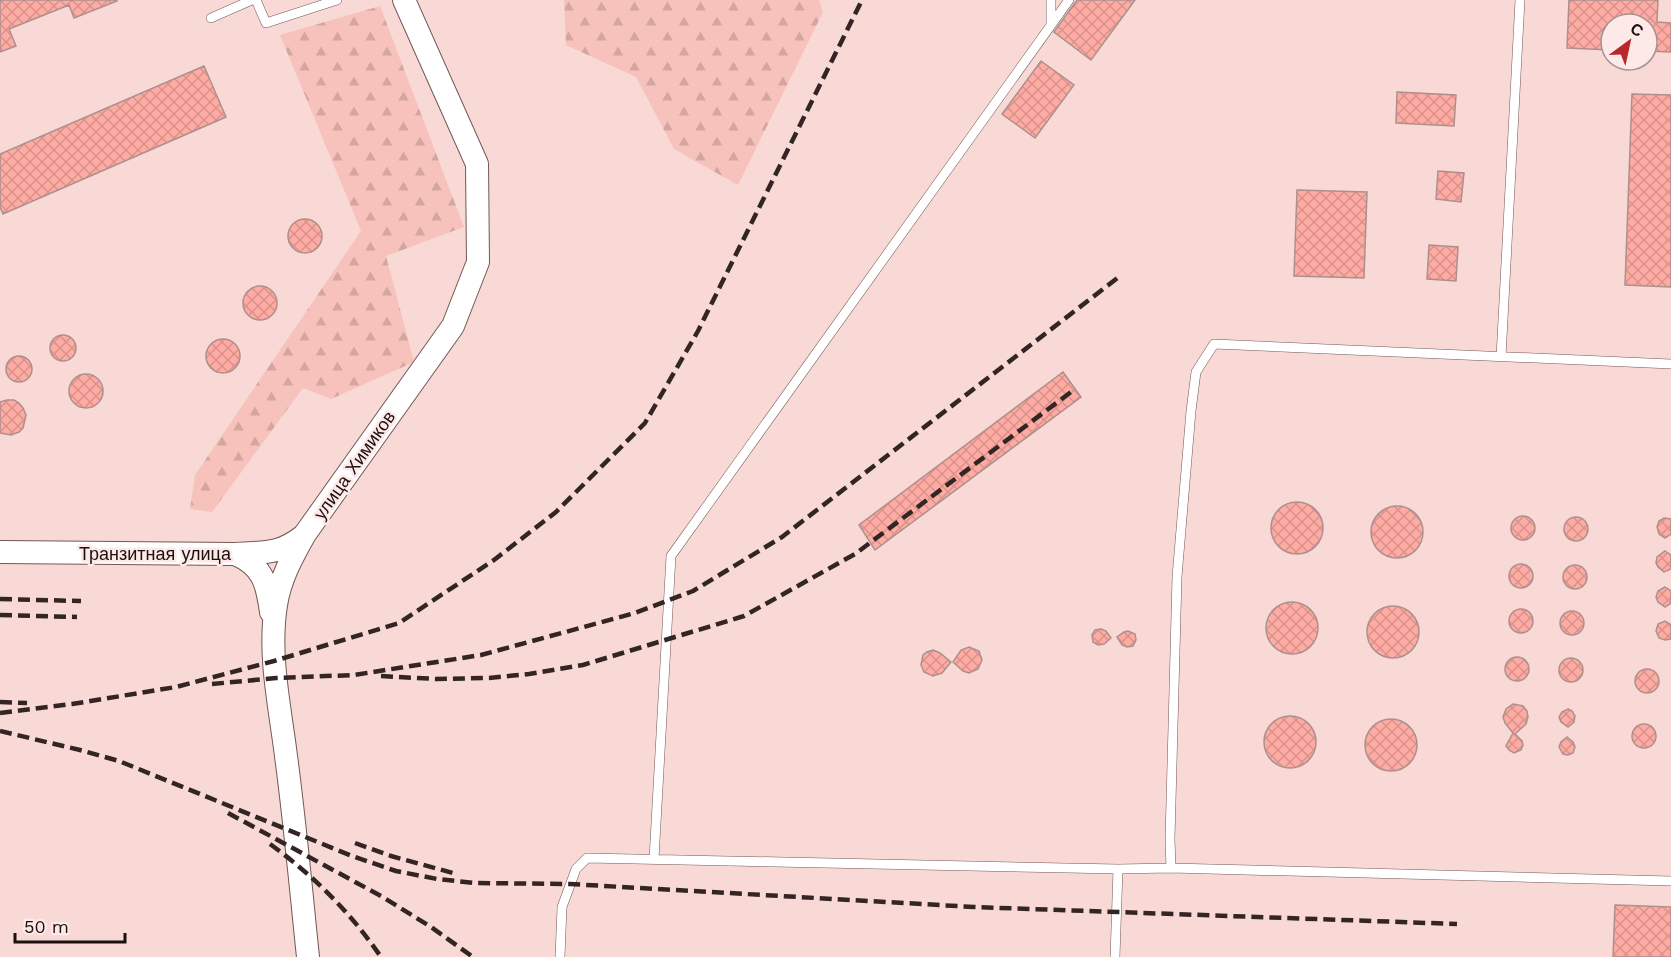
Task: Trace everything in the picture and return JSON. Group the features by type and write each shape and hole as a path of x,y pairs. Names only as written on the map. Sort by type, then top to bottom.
{"street":[{"name":"улица Химиков","path":"308,957 296,833 276,678 273,632 280,583 305,534 453,326 478,261 477,164 404,0"},
{"name":"Транзитная улица","path":"0,552 235,554 271,552 292,545 305,534"},
{"path":"235,554 247,559 264,578 269,597 273,632"}],"lane":[{"path":"211,18 252,0"},
{"path":"256,0 266,23 337,0"},
{"path":"1051,25 1052,0"},
{"path":"654,859 671,556 1069,0"},
{"path":"1501,357 1520,0"},
{"path":"1171,868 1171,750 1177,577 1194,382 1196,372 1214,344 1671,364"},
{"path":"560,957 562,907 576,869 587,858 1118,869 1171,868 1671,880"},
{"path":"1115,957 1118,869"}],"green space":[{"path":"564,0 819,0 823,12 738,185 674,149 636,77 566,45"},
{"path":"380,6 464,227 386,256 414,362 331,399 303,388 212,512 190,509 195,475 361,231 280,35"}],"building":[{"path":"0,0 117,1 74,18 69,5 9,29 16,46 0,52"},
{"path":"1077,0 1135,0 1091,60 1054,32"},
{"path":"1569,0 1658,0 1657,12 1599,12 1599,49 1567,48"},
{"path":"1659,22 1671,23 1671,52 1659,52"},
{"path":"1041,61 1074,85 1035,138 1002,114"},
{"path":"204,66 226,117 3,214 0,207 0,154"},
{"path":"1397,92 1456,95 1454,126 1396,123"},
{"path":"1632,94 1671,95 1671,287 1625,285"},
{"path":"1438,171 1464,173 1461,202 1436,199"},
{"path":"1297,190 1367,192 1364,278 1294,276"},
{"path":"305,219 317,224 322,236 317,248 305,253 293,248 288,236 293,224"},
{"path":"1429,245 1458,247 1456,281 1427,279"},
{"path":"260,286 272,291 277,303 272,315 260,320 248,315 243,303 248,291"},
{"path":"63,335 72,339 76,348 72,357 63,361 54,357 50,348 54,339"},
{"path":"223,339 235,344 240,356 235,368 223,373 211,368 206,356 211,344"},
{"path":"19,356 28,360 32,369 28,378 19,382 10,378 6,369 10,360"},
{"path":"1063,372 1081,397 875,550 859,525"},
{"path":"86,374 98,379 103,391 98,403 86,408 74,403 69,391 74,379"},
{"path":"7,400 19,403 26,415 23,428 11,435 0,433 0,402"},
{"path":"1297,502 1307,504 1315,510 1321,518 1323,528 1321,538 1315,546 1307,552 1297,554 1287,552 1279,546 1273,538 1271,528 1273,518 1279,510 1287,504"},
{"path":"1397,506 1407,508 1415,514 1421,522 1423,532 1421,542 1415,550 1407,556 1397,558 1387,556 1379,550 1373,542 1371,532 1373,522 1379,514 1387,508"},
{"path":"1518,516 1528,516 1535,523 1535,533 1528,540 1518,540 1511,533 1511,523"},
{"path":"1571,517 1581,517 1588,524 1588,534 1581,541 1571,541 1564,534 1564,524"},
{"path":"1664,518 1671,519 1671,534 1665,538 1659,534 1657,527 1659,521"},
{"path":"1665,551 1671,555 1671,569 1664,572 1656,563 1657,557"},
{"path":"1516,564 1526,564 1533,571 1533,581 1526,588 1516,588 1509,581 1509,571"},
{"path":"1570,565 1580,565 1587,572 1587,582 1580,589 1570,589 1563,582 1563,572"},
{"path":"1665,587 1671,591 1671,603 1665,607 1658,602 1656,597 1658,591"},
{"path":"1292,602 1302,604 1310,610 1316,618 1318,628 1316,638 1310,646 1302,652 1292,654 1282,652 1274,646 1268,638 1266,628 1268,618 1274,610 1282,604"},
{"path":"1393,606 1403,608 1411,614 1417,622 1419,632 1417,642 1411,650 1403,656 1393,658 1383,656 1375,650 1369,642 1367,632 1369,622 1375,614 1383,608"},
{"path":"1516,609 1526,609 1533,616 1533,626 1526,633 1516,633 1509,626 1509,616"},
{"path":"1567,611 1577,611 1584,618 1584,628 1577,635 1567,635 1560,628 1560,618"},
{"path":"1665,621 1671,625 1671,639 1665,640 1659,638 1656,631 1658,624"},
{"path":"1095,630 1106,631 1111,638 1104,644 1098,645 1093,642 1092,635"},
{"path":"1128,631 1135,634 1136,640 1133,646 1127,647 1122,645 1117,637"},
{"path":"969,647 979,651 982,660 978,669 969,673 953,662 961,650"},
{"path":"933,650 951,662 942,673 933,676 924,672 921,665 923,655"},
{"path":"1512,657 1522,657 1529,664 1529,674 1522,681 1512,681 1505,674 1505,664"},
{"path":"1566,658 1576,658 1583,665 1583,675 1576,682 1566,682 1559,675 1559,665"},
{"path":"1642,669 1652,669 1659,676 1659,686 1652,693 1642,693 1635,686 1635,676"},
{"path":"1513,704 1523,706 1528,717 1526,724 1515,734 1523,745 1521,750 1514,753 1506,746 1513,733 1503,717 1506,709"},
{"path":"1568,709 1575,716 1574,722 1568,727 1561,722 1559,717"},
{"path":"1290,716 1300,718 1308,724 1314,732 1316,742 1314,752 1308,760 1300,766 1290,768 1280,766 1272,760 1266,752 1264,742 1266,732 1272,724 1280,718"},
{"path":"1391,719 1401,721 1409,727 1415,735 1417,745 1415,755 1409,763 1401,769 1391,771 1381,769 1373,763 1367,755 1365,745 1367,735 1373,727 1381,721"},
{"path":"1639,724 1649,724 1656,731 1656,741 1649,748 1639,748 1632,741 1632,731"},
{"path":"1567,737 1575,747 1573,753 1568,755 1563,754 1559,747"},
{"path":"1615,905 1671,907 1671,957 1613,957"}],"railway":[{"path":"0,713 176,687 274,661 399,623 494,560 556,512 645,423 698,331 862,0"},
{"path":"212,684 276,678 354,675 481,655 635,613 693,591 782,537 1120,276"},
{"path":"381,676 436,679 489,678 529,674 583,665 744,616 855,554 1071,392"},
{"path":"0,599 81,601"},
{"path":"0,615 77,617"},
{"path":"0,702 27,703"},
{"path":"0,731 119,761 352,856 396,871 437,879 475,883 570,884 974,907 1457,924"},
{"path":"228,813 381,896 473,957"},
{"path":"355,843 391,856 453,873"},
{"path":"270,844 331,896 381,957"}]}
